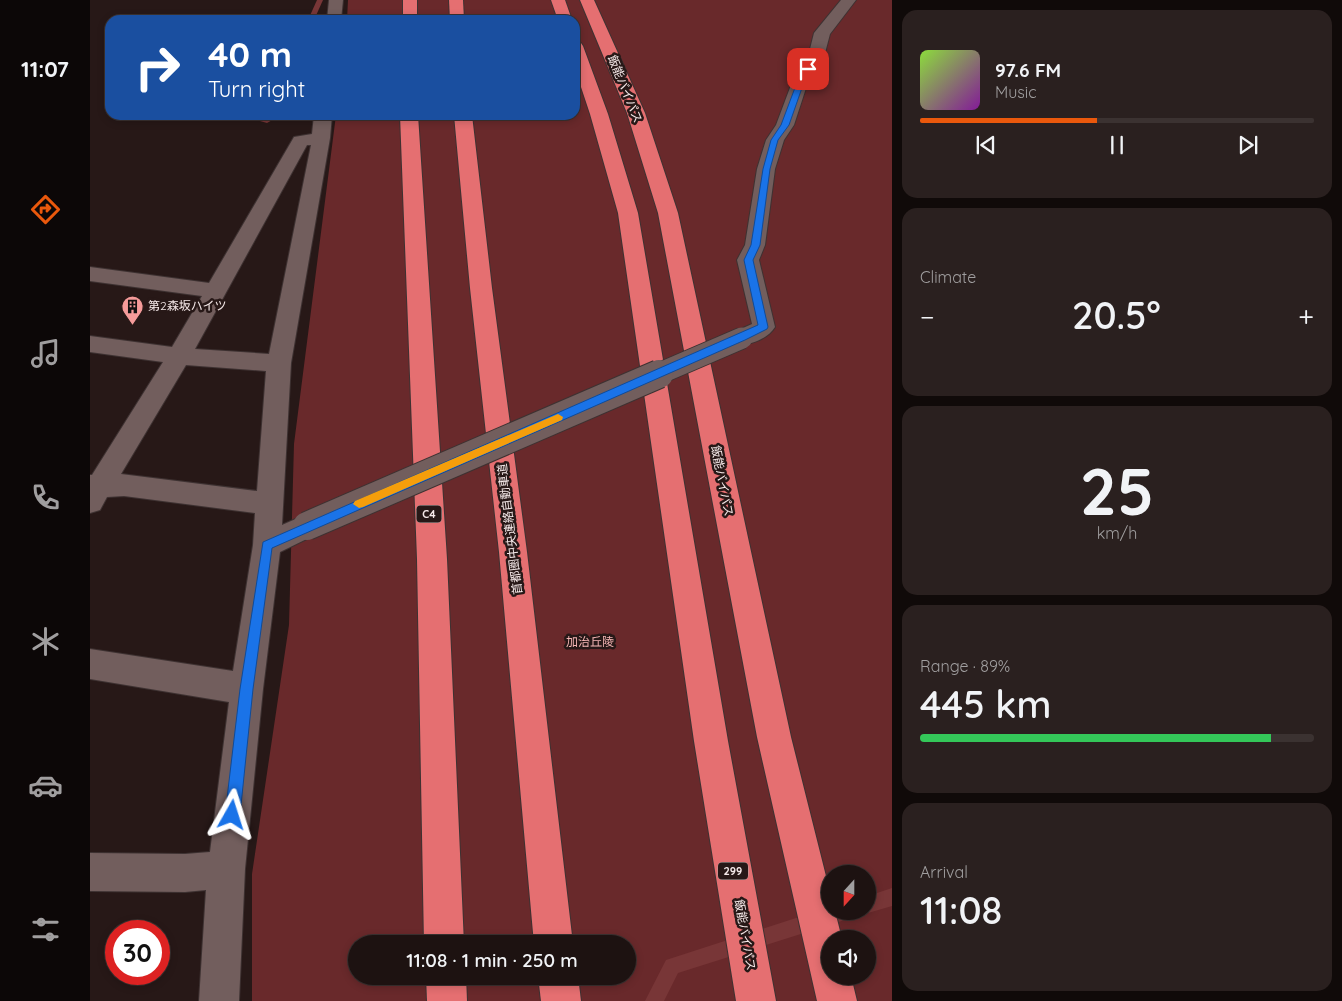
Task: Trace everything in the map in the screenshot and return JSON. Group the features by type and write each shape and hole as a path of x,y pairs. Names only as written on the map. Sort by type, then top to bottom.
{"highway":[{"path":"410,0 410,15"},
{"path":"456,0 457,15"},
{"path":"558,0 564,15"},
{"name":"飯能バイパス","path":"587,0 636,113 668,213 774,737 821,933"},
{"name":"飯能バイパス","path":"580,60 599,114 628,213 711,740 756,1001"},
{"name":"C4","path":"409,120 432,559 443,929"},
{"name":"首都圏中央連絡自動車道","path":"464,120 481,288 513,552 553,935"},
{"path":"446,985 447,1001"},
{"path":"559,985 561,1001"},
{"path":"833,985 837,1001"}],"street":[{"path":"334,15 336,0"},
{"path":"267,545 764,327 748,260 755,245 766,169 775,140 785,125 799,85 816,53 822,33 849,0"},
{"path":"93,492 179,356 300,141 322,126"},
{"path":"218,1001 226,869 247,689 267,545 268,504 279,363 322,126"},
{"path":"90,274 215,291"},
{"path":"90,344 179,356 279,363"},
{"path":"93,492 124,485 268,504"},
{"path":"90,664 247,689"},
{"path":"90,872 185,873 226,869"}],"green space":[{"name":"加治丘陵","path":"348,0 892,0 892,1001 252,1001 252,874 289,625 294,444 335,120 580,120 580,15 347,15"}],"waterway":[{"path":"313,15 320,0"},
{"path":"876,902 892,897"},
{"path":"654,1001 672,966 821,919"}],"slow traffic":[{"path":"359,504 558,417"}],"place":[{"name":"第2森坂ハイツ","path":"132,325"}],"route":[{"path":"232,815 267,545 764,327 748,260 755,245 766,169 775,140 785,125 799,85 808,69"}]}
